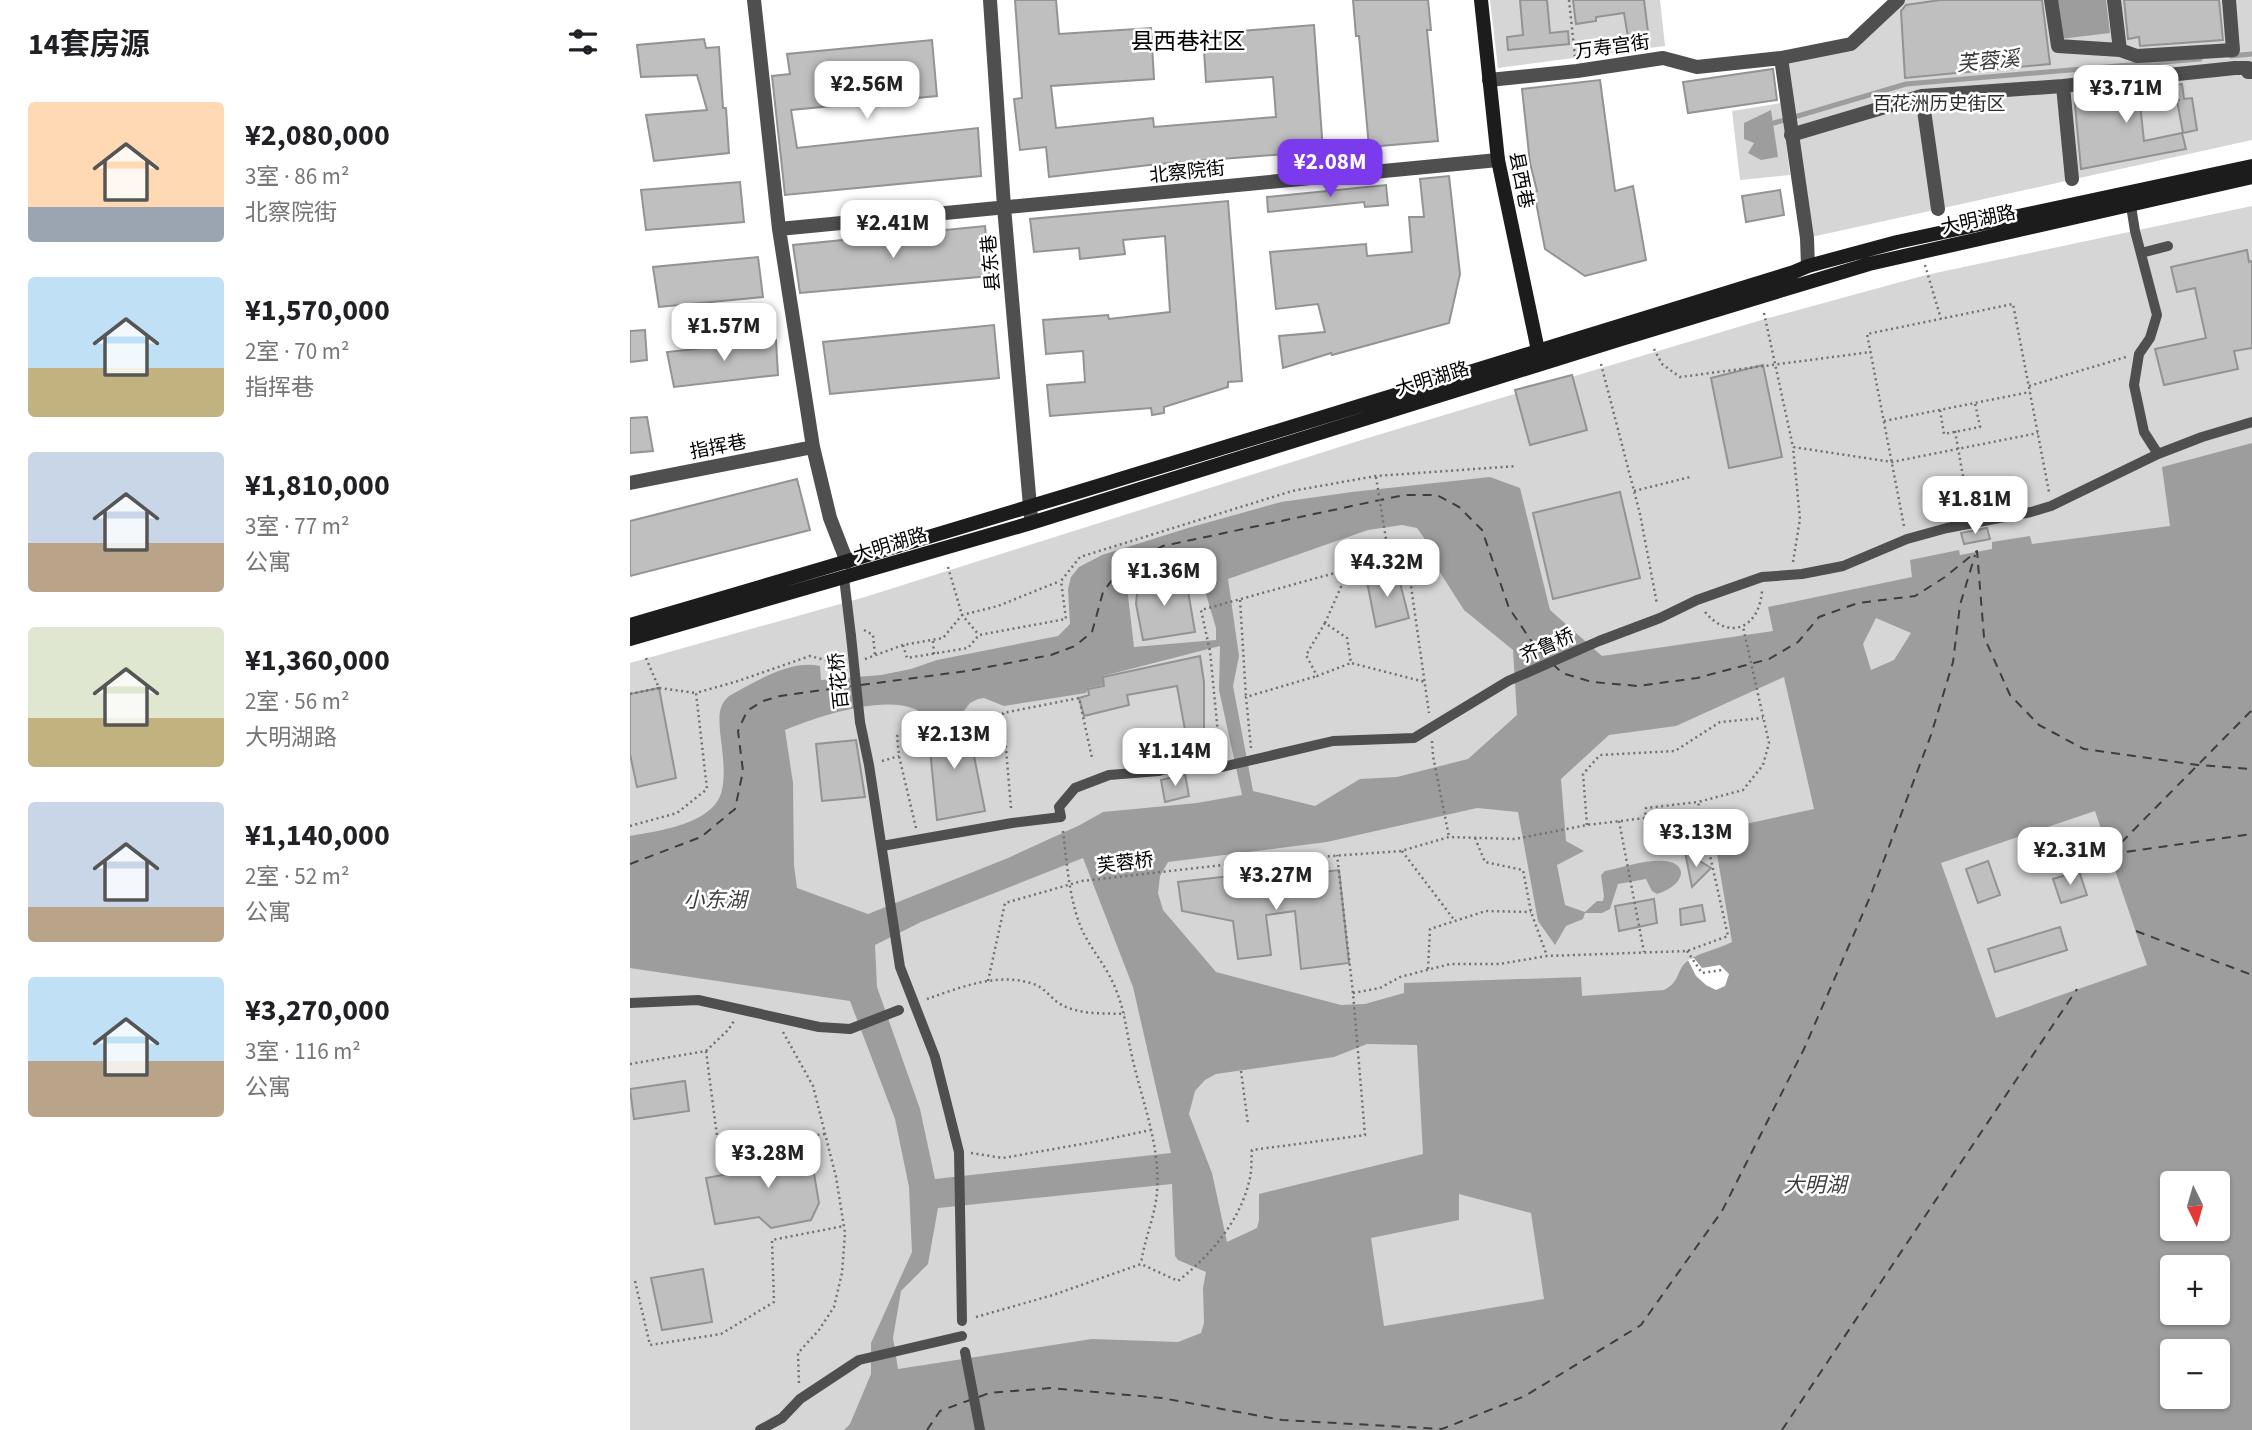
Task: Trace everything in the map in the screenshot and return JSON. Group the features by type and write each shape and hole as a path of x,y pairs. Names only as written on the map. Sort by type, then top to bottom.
{"main road":[{"name":"县西巷","path":"1481,0 1498,160 1539,358"},
{"name":"大明湖路","path":"630,639 1031,523 1539,358 1808,265 1897,242 2252,166"},
{"name":"大明湖路","path":"630,625 1292,428 1869,264 2252,177"}],"street":[{"path":"754,0 779,229 813,447 830,517 847,562"},
{"name":"县东巷","path":"990,0 1004,207 1031,523"},
{"name":"万寿宫街","path":"1489,80 1577,71 1663,58 1697,67 1781,58 1851,44 1898,0"},
{"path":"2052,0 2058,46 2120,50 2137,56 2233,50 2229,0"},
{"path":"2114,0 2120,50"},
{"path":"1781,58 1807,238 1808,265"},
{"path":"1791,133 1922,96 2250,70"},
{"path":"2063,86 2072,179"},
{"path":"1922,96 1938,209"},
{"name":"北察院街","path":"779,229 1498,160"},
{"name":"指挥巷","path":"630,483 813,447"}],"lane":[{"path":"2131,206 2157,315 2150,338 2139,354 2134,385 2144,432 2158,454"},
{"path":"2141,253 2168,246"},
{"name":"齐鲁桥","path":"1012,822 1061,817 1059,807 1075,788 1109,775 1159,771 1182,764 1223,766 1333,741 1414,738 1508,681 1698,600 1762,577 1843,566 1947,527 2051,506 2158,454 2202,436 2252,422"},
{"name":"百花桥","path":"844,578 860,722 900,967 935,1057 959,1152 962,1321"},
{"path":"882,846 1012,822"},
{"path":"630,1003 698,1000 819,1027 850,1029 899,1010"},
{"path":"760,1430 782,1418 800,1399 859,1360 962,1336"},
{"path":"965,1352 980,1430"}],"path":[{"path":"1569,0 1577,71"},
{"path":"1923,250 1926,275 1941,319"},
{"path":"1907,540 1867,334 2013,304 2051,506"},
{"path":"1764,313 1793,447 1800,519 1791,575"},
{"path":"1654,349 1662,365 1679,377 1871,352"},
{"path":"2029,386 2106,361 2139,354"},
{"path":"1601,364 1634,491 1660,618"},
{"path":"1884,421 2030,392"},
{"path":"1940,410 1944,434 1980,427 1975,403"},
{"path":"1955,431 1964,482"},
{"path":"1793,447 1892,462 2038,433"},
{"path":"858,660 903,646 943,638 962,615 998,606 1061,581 1080,557 1292,491 1376,476 1517,466"},
{"path":"1376,476 1389,558 1409,572 1432,728"},
{"path":"1634,491 1690,477"},
{"path":"1947,527 1940,486 1988,478 1995,519"},
{"path":"1223,766 1210,651 1201,610 1389,558"},
{"path":"948,567 962,615 979,635"},
{"path":"1317,676 1306,655 1325,623 1348,571"},
{"path":"1698,600 1706,614 1715,622 1743,627 1753,620 1760,609 1762,577"},
{"path":"903,646 907,658 934,655 968,648 979,635 1066,619 1061,581"},
{"path":"1240,600 1252,760"},
{"path":"849,622 873,635 875,656"},
{"path":"1325,623 1347,638 1351,663"},
{"path":"1353,993 1380,988 1401,977 1450,964 1499,964 1547,956 1687,951 1728,936 1698,802 1743,790 1763,765 1769,743 1743,627"},
{"path":"933,641 934,655"},
{"path":"630,694 659,688 696,693 810,656 829,661"},
{"path":"646,658 659,688"},
{"path":"1246,697 1351,663 1424,682"},
{"path":"630,826 677,813 708,789 696,693"},
{"path":"919,841 899,756 897,736 928,730 932,726 1079,698 1092,758"},
{"path":"1003,713 1012,822"},
{"path":"1587,825 1583,774 1601,755 1675,751 1720,722 1763,718"},
{"path":"869,765 899,756"},
{"path":"1433,756 1449,837"},
{"name":"芙蓉桥","path":"988,981 1006,903 1070,884 1171,870 1401,851 1449,837 1515,839 1587,825 1645,818 1646,807 1698,802"},
{"path":"1619,821 1633,884 1644,954"},
{"path":"1063,827 1070,884 1082,930 1115,987 1125,1014 1129,1046 1154,1146 1156,1202 1143,1243 1141,1265"},
{"path":"1475,838 1485,862 1523,870 1531,912 1547,956"},
{"path":"1401,851 1455,921"},
{"path":"962,1321 1053,1295 1141,1265 1178,1281 1192,1270 1228,1229 1250,1178 1252,1150 1365,1135 1353,993 1337,855"},
{"path":"1427,970 1430,929 1486,911 1531,912"},
{"path":"1687,951 1702,973 1722,970"},
{"path":"914,1004 952,990 1013,978 1039,985 1061,1004 1083,1012 1125,1014"},
{"path":"630,1064 706,1051 728,1030 741,1009"},
{"path":"774,1016 813,1086 836,1177 844,1226 842,1273 834,1307 819,1330 798,1353 800,1399"},
{"path":"706,1051 717,1136 754,1132 757,1144 825,1134"},
{"path":"1241,1071 1248,1124"},
{"path":"959,1152 1003,1158 1150,1130"},
{"path":"635,1281 650,1345 721,1334 774,1303 772,1240 844,1226"}],"green space":[{"path":"1490,0 1660,0 1665,46 1498,68"},
{"name":"百花洲历史街区","path":"1898,0 2252,0 2252,140 1807,238 1781,58 1851,44"},
{"path":"1781,103 1790,175 1740,180 1732,111"},
{"path":"2252,206 2252,1430 630,1430 630,663 865,597 1371,437 1765,319 1926,275"}],"water":[{"path":"2056,0 2106,0 2110,33 2060,39"},
{"path":"1771,110 1778,157 1761,160 1748,153 1754,143 1744,139 1744,123"},
{"name":"大明湖","path":"2252,443 2252,1430 844,1430 850,1424 871,1374 871,1343 912,1252 909,1187 895,1119 850,1001 630,968 630,836 684,824 709,811 717,802 724,775 720,716 721,708 729,696 773,673 797,666 820,666 821,680 881,675 937,660 1058,636 1070,624 1068,589 1071,577 1079,567 1102,555 1281,502 1352,492 1490,477 1520,488 1550,610 1602,656 1773,631 1768,607 1912,577 1910,560 1959,550 1960,555 1992,549 1992,542 2030,536 2032,544 2170,526 2162,467","holes":["1402,525 1417,528 1429,545 1439,571 1464,610 1513,650 1517,715 1468,759 1397,777 1360,779 1315,806 1253,791 1233,686 1239,656 1228,579 1368,530","1185,564 1203,584 1216,628 1216,640 1134,647 1127,587 1137,573","1876,618 1911,633 1894,660 1871,670 1863,644","1220,646 1219,690 1242,795 1197,803 1103,812 1008,858 868,914 797,888 794,865 793,783 785,730 849,709 885,705 901,705 915,709 933,722 959,717 970,703 978,699 984,698 1004,706 1086,693 1088,688 1103,685 1103,676","1784,677 1814,809 1713,831 1732,942 1689,960 1674,983 1664,990 1582,996 1581,977 1404,983 1404,993 1365,1004 1341,1005 1216,972 1163,910 1158,893 1160,876 1168,862 1327,842 1477,808 1518,812 1538,921 1555,945 1566,926 1583,919 1585,913 1602,913 1610,909 1618,884 1646,879 1652,891 1657,894 1668,889 1680,878 1679,867 1666,861 1605,871 1601,875 1603,901 1597,901 1585,912 1565,905 1557,865 1584,851 1566,841 1561,779 1609,735 1676,726","2095,811 2147,965 1996,1018 1941,863","1083,858 1133,987 1171,1153 935,1179 920,1109 877,987 875,945 921,922","1367,1044 1417,1045 1423,1154 1259,1194 1257,1228 1227,1242 1212,1173 1189,1114 1195,1091 1205,1080 1216,1074 1334,1057","1172,1184 1175,1256 1178,1260 1206,1272 1203,1288 1204,1323 1201,1333 1178,1342 1092,1339 898,1369 893,1338 901,1291 928,1264 938,1208","1459,1194 1531,1213 1544,1299 1384,1326 1371,1238 1459,1220"]}],"pier":[{"path":"1694,958 1702,968 1720,965 1729,974 1725,986 1716,990 1696,976 1688,960"}],"building":[{"path":"1015,0 1056,0 1059,34 1151,28 1154,79 1051,86 1056,128 1153,118 1154,127 1276,117 1273,77 1206,82 1203,34 1314,25 1323,151 1158,164 1049,177 1046,147 1020,150 1014,99 1022,98"},
{"path":"1353,0 1428,0 1431,30 1427,30 1438,141 1369,147"},
{"path":"1520,0 1547,0 1550,33 1568,31 1569,44 1508,50 1507,37 1523,35"},
{"path":"1573,0 1644,0 1649,40 1629,43 1624,13 1596,17 1596,21 1576,24"},
{"path":"1940,0 2042,0 2050,64 1905,78 1901,11 1906,5"},
{"path":"2124,0 2219,0 2223,40 2140,46 2139,37 2128,39"},
{"path":"704,39 706,48 719,47 729,153 654,161 646,115 707,110 697,75 641,77 637,45"},
{"path":"932,40 937,96 791,110 797,148 978,128 981,176 785,195 772,76 790,74 787,54"},
{"path":"1773,69 1777,100 1688,113 1683,82"},
{"path":"1600,80 1615,191 1633,186 1646,260 1585,276 1545,249 1534,192 1537,191 1530,163 1522,89"},
{"path":"2182,84 2184,99 2192,98 2197,130 2183,133 2177,100 2140,104 2144,141 2182,133 2186,149 2081,169 2074,95"},
{"path":"1449,176 1460,274 1449,323 1283,368 1279,336 1325,332 1318,304 1276,309 1270,252 1366,244 1367,256 1412,252 1409,217 1424,217 1420,179"},
{"path":"740,182 744,222 646,230 641,190"},
{"path":"1386,185 1388,205 1365,207 1364,202 1268,212 1267,197"},
{"path":"1780,190 1784,215 1746,222 1742,196"},
{"path":"1228,201 1242,381 1228,382 1228,387 1164,407 1164,413 1152,415 1151,408 1050,416 1047,385 1085,382 1083,351 1046,354 1043,320 1108,315 1109,319 1170,312 1165,236 1123,240 1125,254 1080,259 1079,248 1034,252 1030,219"},
{"path":"985,226 990,276 800,293 793,245"},
{"path":"2247,250 2249,262 2252,261 2252,348 2234,351 2238,369 2164,385 2155,349 2206,338 2195,288 2177,292 2171,267"},
{"path":"758,257 763,297 659,307 653,267"},
{"path":"994,325 999,378 830,394 823,342"},
{"path":"645,330 647,360 630,362 630,331"},
{"path":"776,340 778,375 674,387 667,352"},
{"path":"1763,365 1782,457 1729,468 1711,378"},
{"path":"1572,375 1587,430 1530,445 1515,390"},
{"path":"647,417 653,451 630,453 630,418"},
{"path":"797,479 810,530 630,576 630,521"},
{"path":"1620,492 1640,578 1553,599 1533,513"},
{"path":"1987,528 1990,539 1964,544 1961,533"},
{"path":"1397,571 1409,618 1376,627 1366,577"},
{"path":"1168,575 1187,585 1195,632 1143,640 1136,604 1138,584"},
{"path":"1200,656 1204,682 1204,737 1187,741 1177,686 1127,695 1129,705 1084,716 1079,698 1089,695 1088,689 1104,686 1103,677"},
{"path":"659,688 676,778 637,787 630,754 630,694"},
{"path":"967,721 985,811 937,820 928,730 932,726"},
{"path":"856,740 865,797 822,801 816,744"},
{"path":"1185,774 1189,796 1165,802 1161,780"},
{"path":"1685,852 1711,868 1692,887"},
{"path":"1988,861 2000,895 1978,903 1966,869"},
{"path":"1339,870 1349,963 1301,969 1295,911 1266,915 1271,955 1238,959 1233,921 1182,911 1178,882 1248,874 1249,881"},
{"path":"2079,871 2087,895 2061,903 2053,879"},
{"path":"1654,899 1657,923 1619,931 1615,906"},
{"path":"1702,905 1705,921 1681,925 1680,909"},
{"path":"2060,927 2067,950 1995,972 1988,949"},
{"path":"685,1081 689,1111 634,1119 630,1089"},
{"path":"800,1145 811,1156 819,1203 811,1220 771,1228 759,1217 715,1224 706,1178 751,1170 758,1154"},
{"path":"703,1269 712,1322 662,1330 651,1278"}],"waterway":[{"name":"芙蓉溪","path":"2231,56 2252,54"},
{"name":"芙蓉溪","path":"1774,123 1906,84 2200,59"}],"ferry route":[{"path":"861,685 967,671 1051,655 1075,646 1092,632 1103,592 1122,567 1163,546 1404,495 1437,495 1459,507 1482,530 1509,608 1534,645 1549,660"},
{"path":"1553,664 1562,673 1592,682 1638,686 1697,678 1769,659 1798,642 1819,617 1858,603 1915,596 1945,577 1977,551 1984,637 2010,695 2039,725 2084,749 2198,765 2252,769"},
{"path":"979,1397 989,1393 1050,1388 1162,1398 1282,1420 1442,1429 1525,1396 1641,1325 1722,1211 1804,1049 1870,897 1931,735 1953,662 1960,605 1975,555"},
{"path":"630,864 701,837 735,809 743,771 738,731 747,711 763,701 780,696 852,686"},
{"path":"2110,854 2252,710"},
{"path":"2111,854 2252,834"},
{"path":"2136,931 2252,975"},
{"path":"1782,1430 2077,989"},
{"path":"927,1430 940,1411 970,1400"}],"district":[{"name":"县西巷社区","path":"1188,41"}],"water label":[{"name":"小东湖","path":"715,900"}]}
